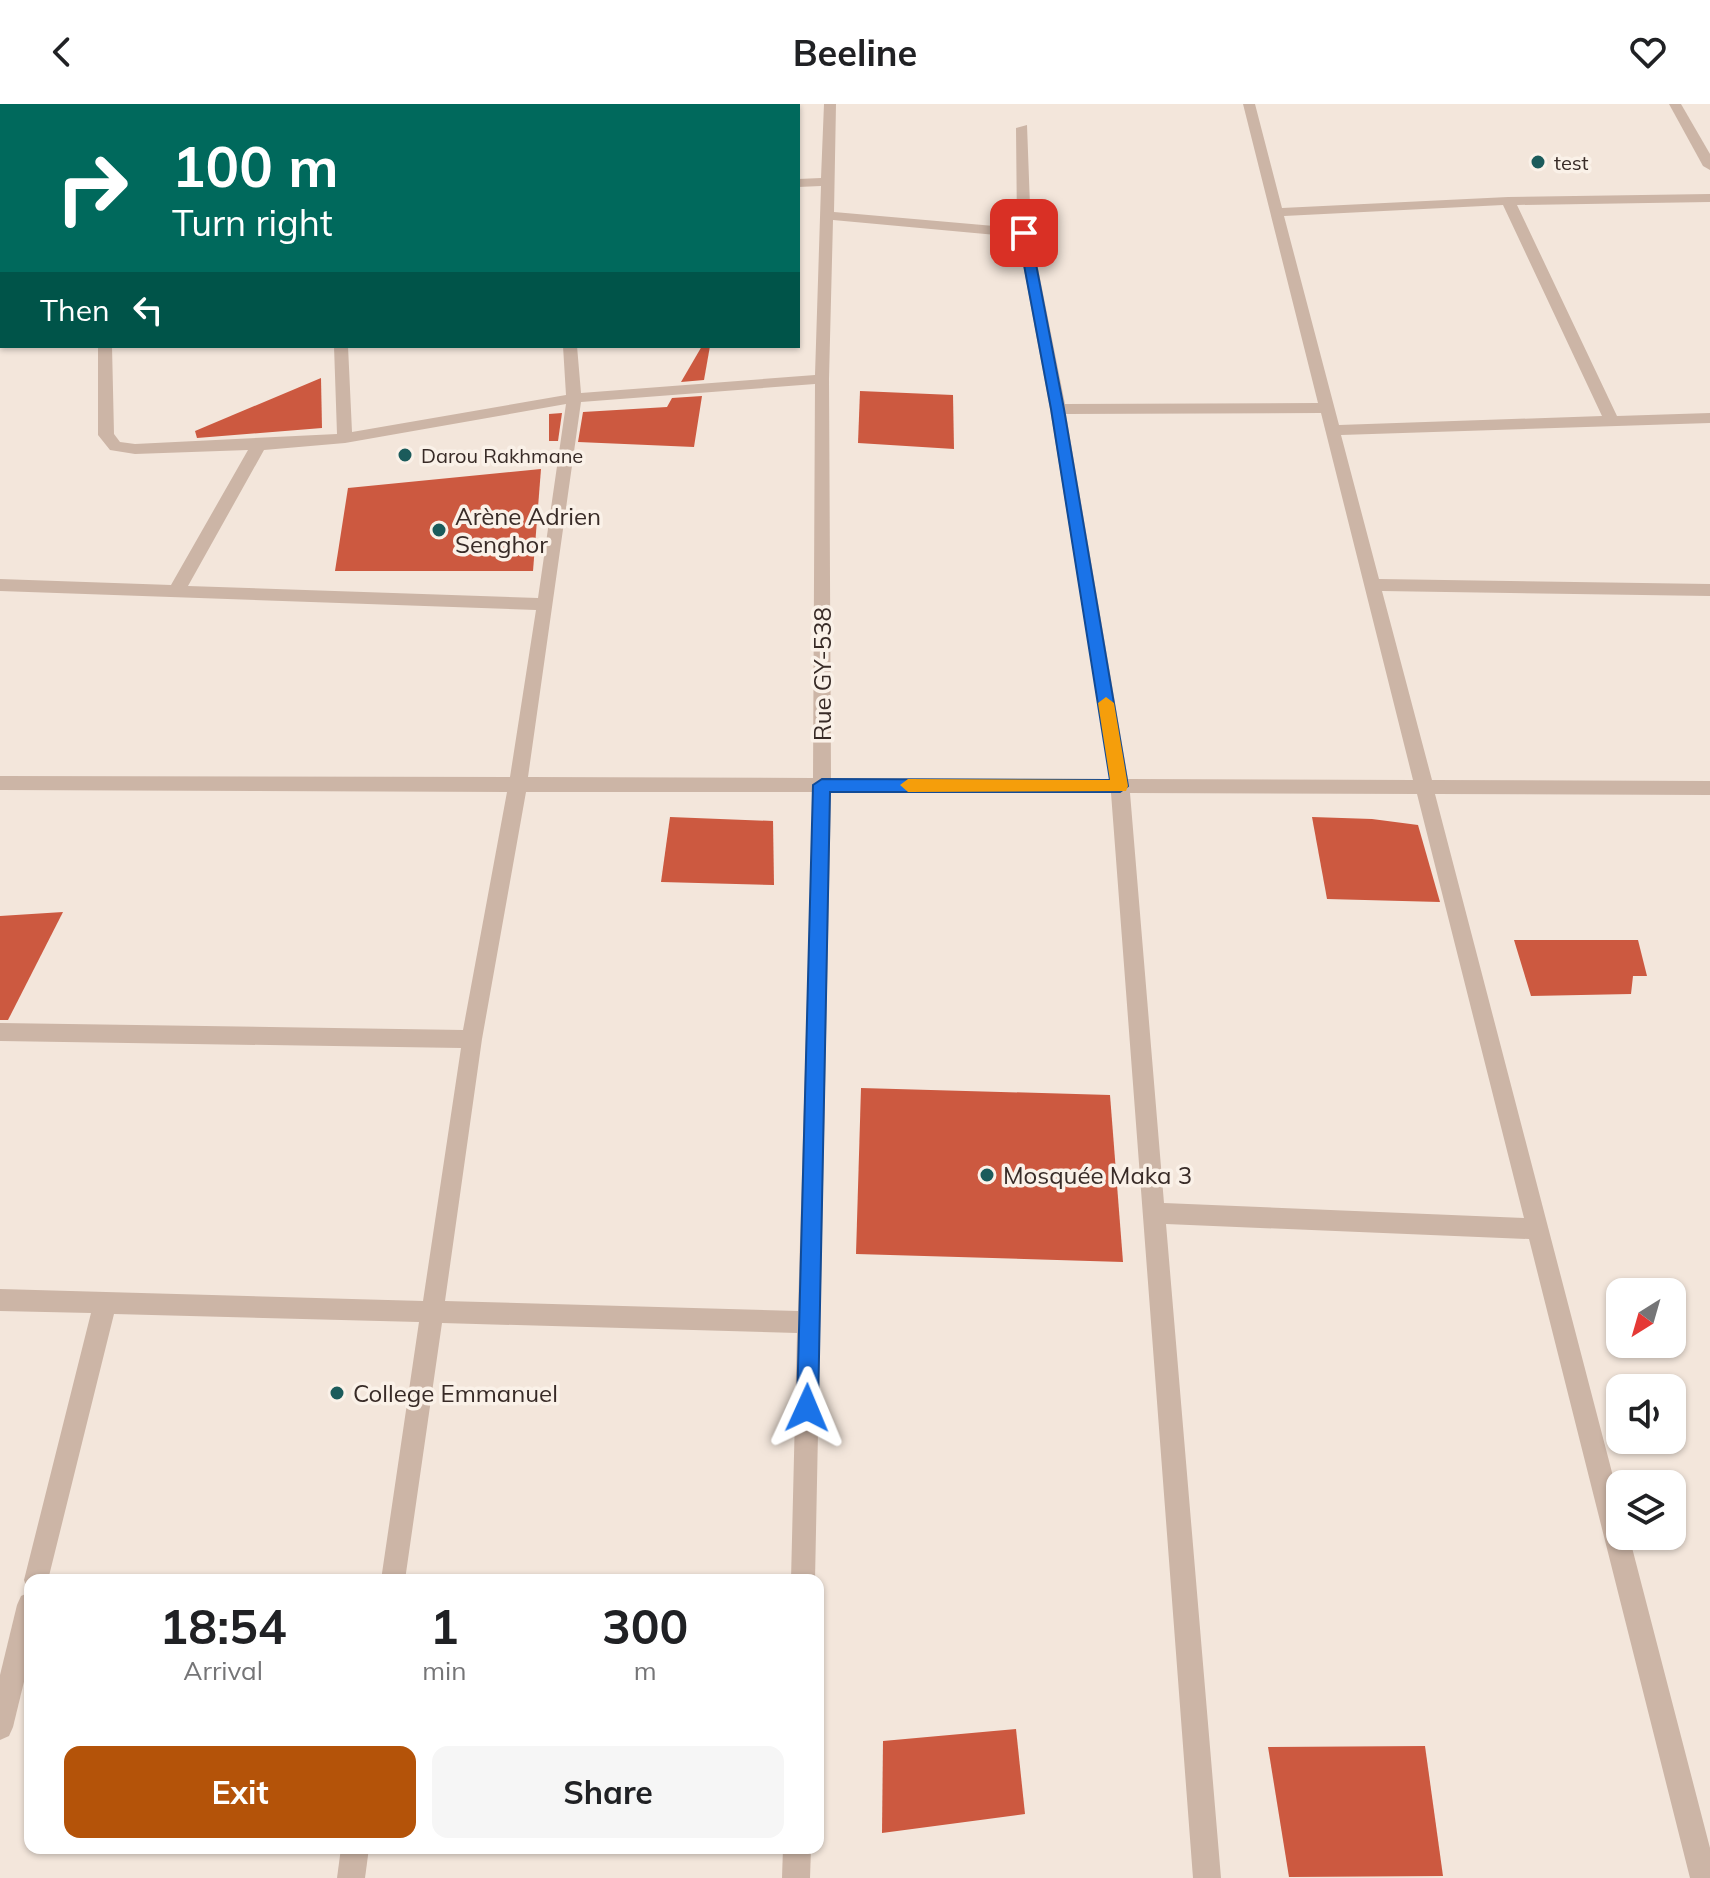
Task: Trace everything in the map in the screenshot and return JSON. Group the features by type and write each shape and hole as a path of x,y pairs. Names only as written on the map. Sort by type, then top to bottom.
{"street":[{"name":"Rue GY-538","path":"803,1574 822,785 822,379 830,104"},
{"path":"1249,104 1704,1878"},
{"path":"1675,104 1710,166"},
{"path":"1022,128 1024,233 1058,409 1120,786 1207,1878"},
{"path":"800,183 828,182"},
{"path":"1276,212 1508,201 1710,198"},
{"path":"1508,201 1612,421"},
{"path":"829,216 1024,233"},
{"path":"105,348 106,435 115,446 135,449 259,445 345,438 574,398 822,379"},
{"path":"341,348 345,438"},
{"path":"394,1574 472,1039 518,784 545,604 574,398 570,348"},
{"path":"1058,409 1327,408"},
{"path":"1332,430 1710,418"},
{"path":"177,590 259,445"},
{"path":"0,585 545,604"},
{"path":"1372,585 1710,590"},
{"path":"0,783 1710,788"},
{"path":"0,1032 472,1039"},
{"path":"1154,1213 1538,1229"},
{"path":"0,1300 810,1322"},
{"path":"37,1574 105,1303"},
{"path":"0,1727 24,1629"},
{"path":"351,1878 354,1854"},
{"path":"796,1878 797,1854"}],"building":[{"path":"701,348 710,348 704,380 681,382"},
{"path":"321,378 322,428 197,438 195,431"},
{"path":"860,391 953,395 954,449 858,443"},
{"path":"702,396 694,447 578,442 583,412 667,407 672,398"},
{"path":"562,413 558,441 549,441 549,414"},
{"name":"Arène Adrien Senghor","path":"541,469 533,571 335,571 348,488"},
{"path":"670,817 773,821 774,885 661,882"},
{"path":"1312,817 1372,819 1418,825 1440,902 1327,899"},
{"path":"63,912 8,1020 0,1020 0,916"},
{"path":"1514,940 1638,940 1647,976 1633,976 1631,994 1531,996"},
{"name":"Mosquée Maka 3","path":"861,1088 1110,1095 1123,1262 856,1254"},
{"path":"1016,1729 1025,1814 882,1833 883,1741"},
{"path":"1425,1746 1443,1876 1289,1877 1268,1747"}],"slow traffic":[{"path":"908,785 1120,786 1106,703"}],"place":[{"name":"test","path":"1538,162"},
{"name":"Darou Rakhmane","path":"405,455"},
{"name":"Arène Adrien Senghor","path":"439,530"},
{"name":"Mosquée Maka 3","path":"987,1175"},
{"name":"College Emmanuel","path":"337,1393"}],"route":[{"path":"807,1408 822,785 1120,786 1058,409 1024,233"}]}
